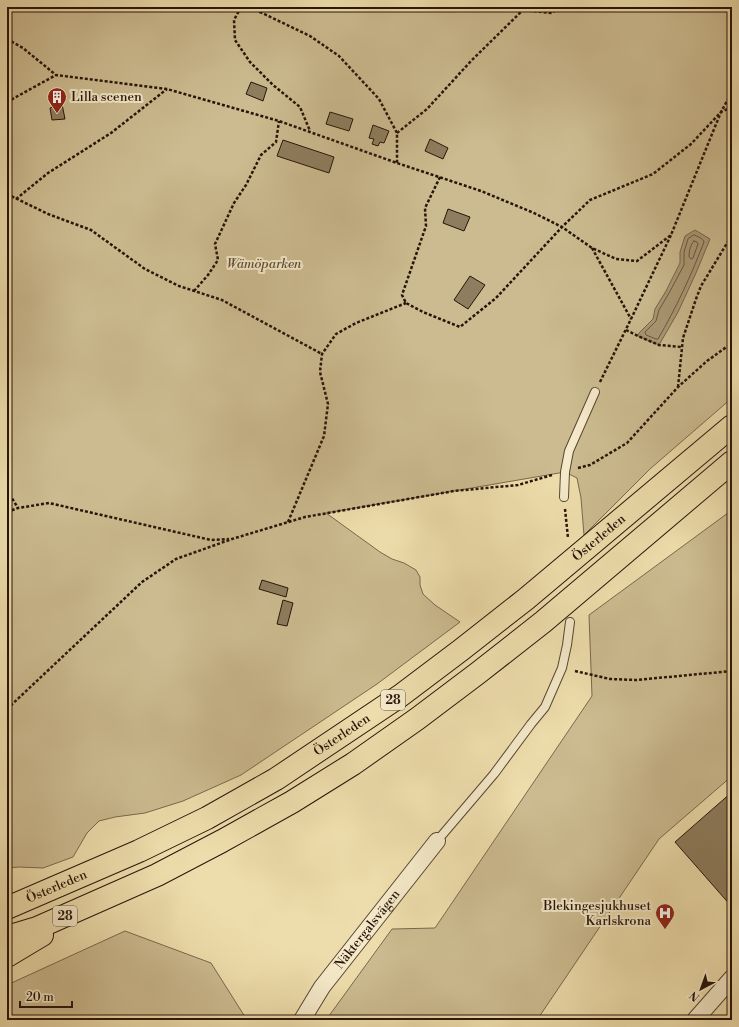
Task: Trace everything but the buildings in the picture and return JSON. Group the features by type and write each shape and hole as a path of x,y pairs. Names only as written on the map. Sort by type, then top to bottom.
{"highway":[{"name":"Österleden","path":"8,907 139,851 207,818 301,763 400,696 509,613 732,426"},
{"name":"28","path":"7,937 37,928 157,875 292,802 359,759 417,719 543,622 732,462"},
{"path":"7,956 93,903"},
{"path":"7,941 37,928"}],"street":[{"name":"Näktergalsvägen","path":"302,1020 322,987 437,841"},
{"path":"695,1020 732,978"}],"lane":[{"path":"564,497 565,472 569,451 596,392"},
{"path":"437,841 494,774 545,706 562,668 570,622"}],"path":[{"path":"240,7 234,20 235,40 250,62 273,85 300,107 310,132"},
{"path":"258,7 260,12 310,36 339,56 379,99 397,133 397,163"},
{"path":"520,7 523,10 552,13 560,7"},
{"path":"397,133 428,109 471,60 523,10"},
{"path":"7,40 24,48 56,75 167,89 279,121 494,196 534,212 562,227 592,248 616,259 637,261 671,235"},
{"path":"7,102 56,75"},
{"path":"16,199 48,173 111,133 167,89"},
{"path":"596,392 671,235 721,112 732,92"},
{"path":"440,177 425,208 426,226 402,295 406,303 423,312 460,327 496,298 562,227 590,200 653,174 691,144 721,112 732,107"},
{"path":"194,291 208,275 218,260 215,244 234,203 246,185 262,155 276,142 279,121"},
{"path":"7,194 48,214 91,230 145,269 179,286 222,300 322,354"},
{"path":"678,387 683,338 702,286 732,234"},
{"path":"592,248 632,319"},
{"path":"288,522 324,436 328,404 320,372 322,354 336,334 356,323 406,303"},
{"path":"626,330 659,345 682,347"},
{"path":"7,709 142,582 176,559 232,539 312,516 454,491 518,485 590,465 627,443 678,387 708,361 732,343"},
{"path":"7,490 18,508"},
{"path":"564,497 568,540"},
{"path":"7,512 18,508 49,503 212,540 232,539"},
{"path":"562,668 610,679 636,680 732,671"}],"green space":[{"name":"Wämöparken","path":"7,7 732,7 732,398 650,469 584,535 581,498 577,478 565,472 326,513 380,552 416,570 420,577 420,585 423,594 435,605 460,622 377,684 241,775 183,801 145,813 99,821 87,833 73,857 43,868 7,868"},
{"path":"732,510 732,776 659,839 537,1020 326,1020 392,929 435,928 592,696 589,615"},
{"path":"125,931 211,963 247,1020 7,1020 7,985"}],"water":[{"path":"695,230 710,239 678,312 659,345 638,336 639,333 653,319 655,309 680,263 680,252 685,236"}],"place":[{"name":"Lilla scenen","path":"57,114"},
{"name":"Blekingesjukhuset Karlskrona","path":"665,930"}]}
